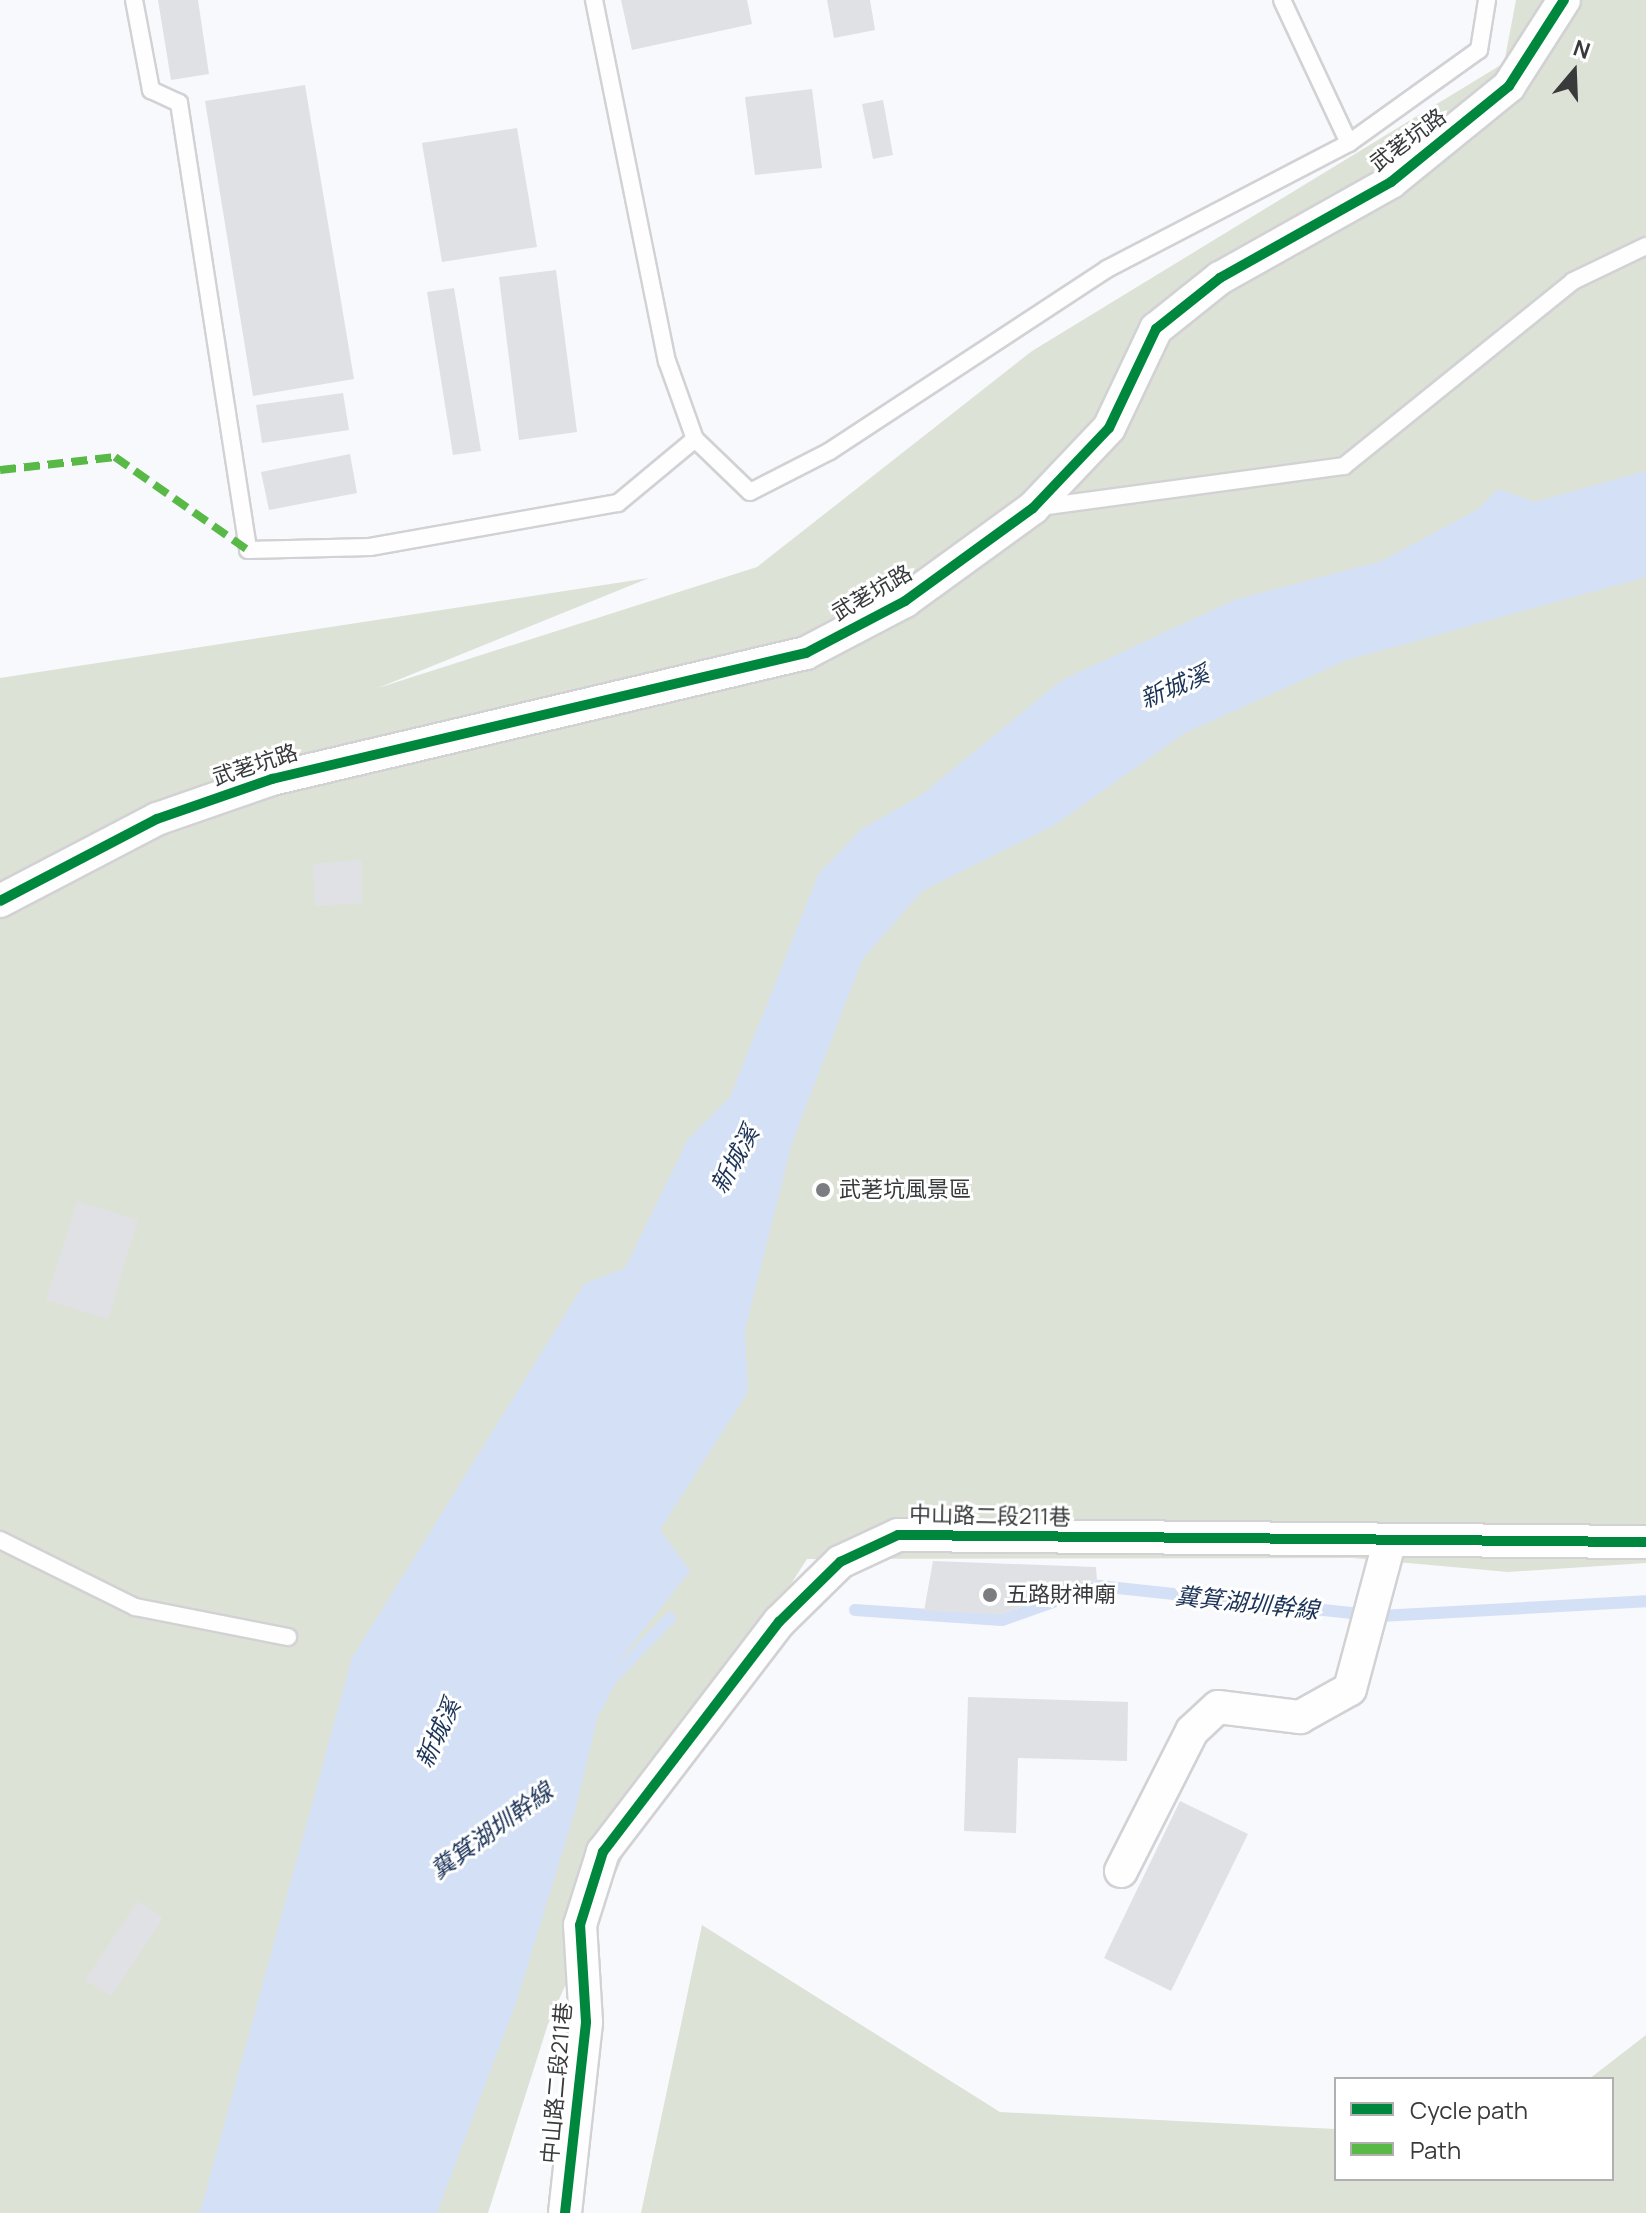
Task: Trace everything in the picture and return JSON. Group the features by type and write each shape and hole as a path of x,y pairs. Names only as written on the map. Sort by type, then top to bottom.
{"street":[{"name":"武荖坑路","path":"0,901 157,819 272,779 806,653 905,601 1033,508 1109,428 1156,329 1220,278 1391,182 1509,86 1564,0"},
{"name":"中山路二段211巷","path":"565,2213 586,2022 580,1925 603,1852 779,1622 840,1562 898,1535 1389,1543 1646,1542"},
{"path":"1121,1871 1192,1731 1218,1707 1300,1717 1350,1689 1389,1543"}],"lane":[{"path":"134,0 151,90 179,103 248,550 370,547 618,503 695,439"},
{"path":"594,0 667,361 695,439 750,492 830,451 1107,269 1349,143 1479,50 1487,0"},
{"path":"1282,0 1349,143"},
{"path":"1033,508 1344,466 1573,281 1646,246"},
{"path":"0,1540 135,1607 288,1637"}],"shaded area":[{"name":"武荖坑風景區","path":"1516,0 1646,0 1646,1563 1508,1572 1352,1558 807,1559 639,1821 548,2024 488,2213 0,2213 0,678 649,578 378,688 757,567 1032,351 1504,63"},
{"path":"702,1925 1000,2112 1334,2129 1334,2181 1614,2181 1614,2077 1592,2077 1646,2035 1646,2213 641,2213"}],"water":[{"name":"新城溪","path":"1646,471 1646,577 1347,660 1185,733 1053,826 922,891 862,960 792,1143 745,1330 748,1392 660,1530 690,1571 607,1676 576,1808 517,2000 437,2213 200,2213 352,1658 584,1284 625,1268 688,1139 730,1097 819,873 862,829 920,796 1062,680 1234,600 1382,561 1478,509 1498,489 1535,502"}],"building":[{"path":"158,0 198,0 209,74 171,80"},
{"path":"621,0 747,0 752,24 632,50"},
{"path":"827,0 870,0 875,30 834,38"},
{"path":"305,85 354,379 253,396 205,101"},
{"path":"812,89 822,168 755,175 745,97"},
{"path":"883,100 893,155 873,159 862,104"},
{"path":"517,128 537,247 442,262 422,143"},
{"path":"556,270 577,432 519,440 499,277"},
{"path":"454,288 481,451 453,455 427,292"},
{"path":"343,393 349,430 262,443 256,405"},
{"path":"350,454 357,493 269,510 261,472"},
{"path":"362,859 362,903 315,906 313,864"},
{"path":"77,1201 138,1220 108,1319 46,1300"},
{"name":"五路財神廟","path":"933,1561 1096,1567 1097,1580 1001,1614 924,1611"},
{"path":"968,1697 1128,1702 1127,1761 1018,1758 1016,1833 964,1831"},
{"path":"1180,1801 1248,1834 1171,1991 1104,1958"},
{"path":"138,1901 163,1918 111,1996 85,1980"}],"waterway":[{"name":"糞箕湖圳幹線","path":"855,1610 1002,1620 1099,1586 1381,1616 1646,1601"},
{"name":"糞箕湖圳幹線","path":"596,1708 610,1680 670,1618"}],"marked path":[{"path":"0,470 115,457 248,550"}],"cycle path":[{"path":"0,901 157,819 272,779 806,653 905,601 1033,508 1109,428 1156,329 1220,278 1391,182 1509,86 1564,0"},
{"path":"565,2213 586,2022 580,1925 603,1852 779,1622 840,1562 898,1535 1646,1542"}],"place":[{"name":"武荖坑風景區","path":"823,1190"},
{"name":"五路財神廟","path":"990,1595"}]}
